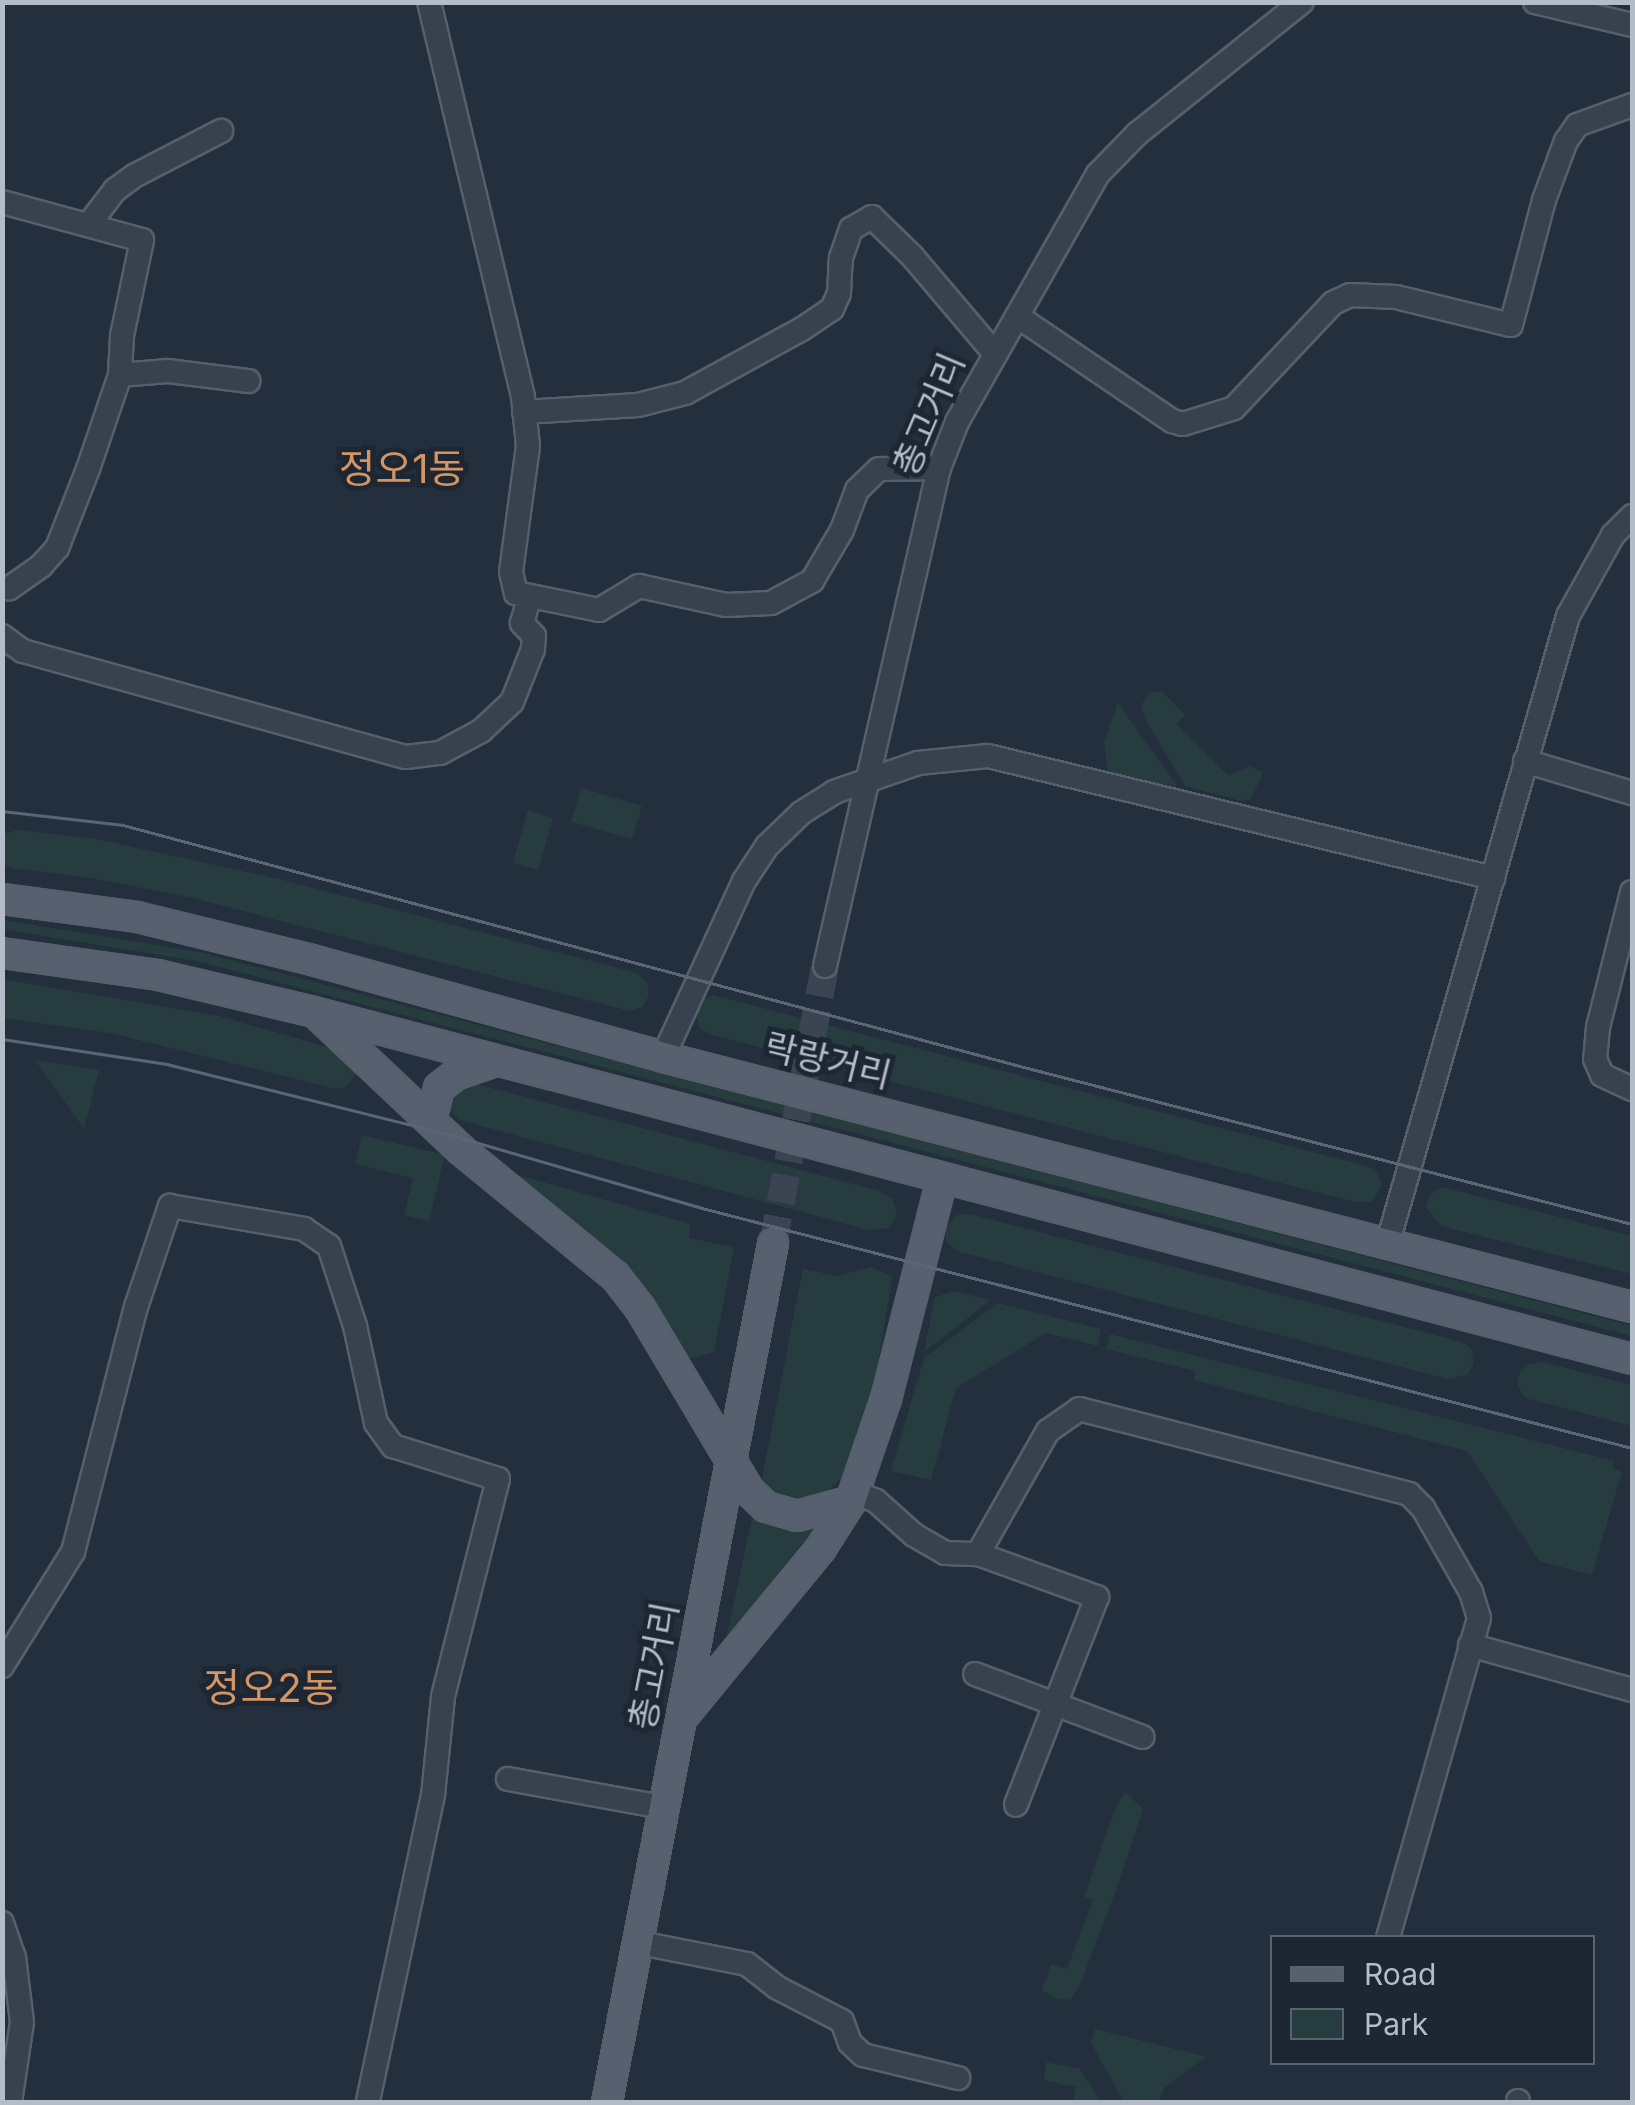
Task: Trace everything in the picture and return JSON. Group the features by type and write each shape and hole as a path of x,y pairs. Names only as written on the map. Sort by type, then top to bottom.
{"main road":[{"name":"락랑거리","path":"2,899 137,917 1632,1307"},
{"path":"2,953 158,975 314,1012 1632,1359"},
{"path":"314,1012 431,1120 615,1276 640,1308 749,1491 775,1512 797,1516 852,1496"},
{"path":"431,1120 439,1088 455,1075 493,1062"},
{"path":"683,1716 821,1548 852,1496 886,1398 942,1179"},
{"name":"총고거리","path":"607,2102 773,1244"}],"street":[{"path":"428,2 524,412 528,446 511,572 516,593 599,610 639,586 726,605 771,604 812,580 842,530 857,490 879,469 939,468"},
{"name":"총고거리","path":"824,966 939,468 958,422 1098,174 1137,134 1302,2"},
{"path":"1534,2 1632,25"},
{"path":"1017,316 1172,421 1183,424 1234,408 1334,302 1350,295 1396,297 1511,325 1544,200 1566,141 1576,125 1632,106"},
{"path":"89,224 115,190 136,175 221,131"},
{"path":"2,202 142,240 122,336 120,374 57,548 41,566 9,588"},
{"path":"524,412 638,405 686,393 802,329 832,309 839,292 841,258 851,229 872,217 912,256 995,354"},
{"path":"120,374 168,371 248,381"},
{"path":"1388,1242 1568,616 1613,535 1632,516"},
{"path":"2,636 23,650 406,756 440,753 481,731 512,702 533,648 534,636 522,623 529,598"},
{"path":"663,1057 737,896 767,846 818,803 918,763 988,756 1492,878"},
{"path":"1525,761 1632,793"},
{"path":"1632,892 1598,1026 1595,1059 1602,1075 1632,1089"},
{"path":"2,1666 72,1552 136,1308 170,1206 304,1228 329,1246 355,1326 376,1423 394,1446 498,1479 443,1697 434,1795 368,2102"},
{"path":"978,1554 1048,1431 1080,1408 1409,1494 1423,1508 1471,1592 1479,1618 1389,1935"},
{"path":"852,1496 876,1500 914,1535 946,1552 978,1554 1097,1597 1016,1805"},
{"path":"1470,1645 1632,1690"},
{"path":"975,1674 1143,1737"},
{"path":"508,1779 662,1807"},
{"path":"2,1923 14,1958 22,2022 10,2102"},
{"path":"635,1942 747,1964 776,1987 842,2020 850,2043 863,2055 958,2078"}],"green space":[{"path":"1162,691 1185,715 1177,724 1229,776 1250,766 1263,773 1251,799 1241,801 1185,786 1145,719 1141,705 1149,693"},
{"path":"1118,703 1176,784 1174,791 1108,773 1104,743"},
{"path":"581,788 642,806 632,839 571,822"},
{"path":"528,810 553,818 538,870 513,863"},
{"path":"18,830 97,839 279,879 637,973 647,982 649,995 642,1007 629,1011 193,898 13,868 3,864 3,834"},
{"path":"3,920 199,952 1632,1326 1632,1336 197,961 3,929"},
{"path":"2,979 219,1016 344,1052 356,1067 356,1074 346,1087 335,1089 110,1033 3,1018"},
{"path":"713,995 1370,1167 1377,1172 1382,1186 1372,1202 1355,1202 712,1035 700,1029 695,1013 700,1001"},
{"path":"35,1060 99,1070 84,1129"},
{"path":"468,1082 880,1191 893,1199 897,1214 889,1228 869,1230 459,1120 444,1105 446,1091"},
{"path":"362,1135 445,1155 429,1221 404,1215 413,1178 355,1164"},
{"path":"515,1174 690,1224 689,1238 734,1247 714,1352 683,1360 637,1284 603,1247"},
{"path":"1443,1187 1632,1236 1632,1274 1441,1226 1426,1208 1430,1194"},
{"path":"970,1214 1462,1342 1471,1348 1474,1364 1467,1375 1448,1379 960,1252 947,1243 945,1229 957,1215"},
{"path":"872,1267 892,1277 876,1378 856,1449 843,1477 820,1498 806,1503 772,1495 762,1483 763,1473 803,1269 837,1276"},
{"path":"954,1291 991,1300 924,1352 935,1297"},
{"path":"998,1303 1101,1329 1098,1346 1046,1333 956,1388 931,1480 891,1471 924,1358"},
{"path":"1110,1334 1614,1461 1612,1468 1622,1472 1592,1575 1539,1561 1467,1451 1194,1380 1195,1371 1106,1349"},
{"path":"1543,1362 1632,1385 1632,1426 1525,1398 1517,1384 1520,1372 1529,1364"},
{"path":"755,1504 816,1526 728,1637 727,1634"},
{"path":"1125,1792 1143,1809 1116,1890 1080,1985 1070,2000 1054,1998 1042,1990 1051,1964 1067,1969 1093,1900 1084,1897 1116,1806"},
{"path":"1095,2029 1206,2057 1165,2087 1158,2102 1124,2102 1091,2043"},
{"path":"1046,2062 1080,2069 1101,2102 1073,2102 1076,2087 1044,2080"}],"tunnel":[{"path":"773,1244 825,966"}],"tram line":[{"path":"2,811 123,825 1016,1065 1632,1224"},
{"path":"2,1039 167,1064 444,1133 702,1208 1632,1448"}],"district":[{"name":"정오1동","path":"402,469"},
{"name":"정오2동","path":"271,1688"}]}
